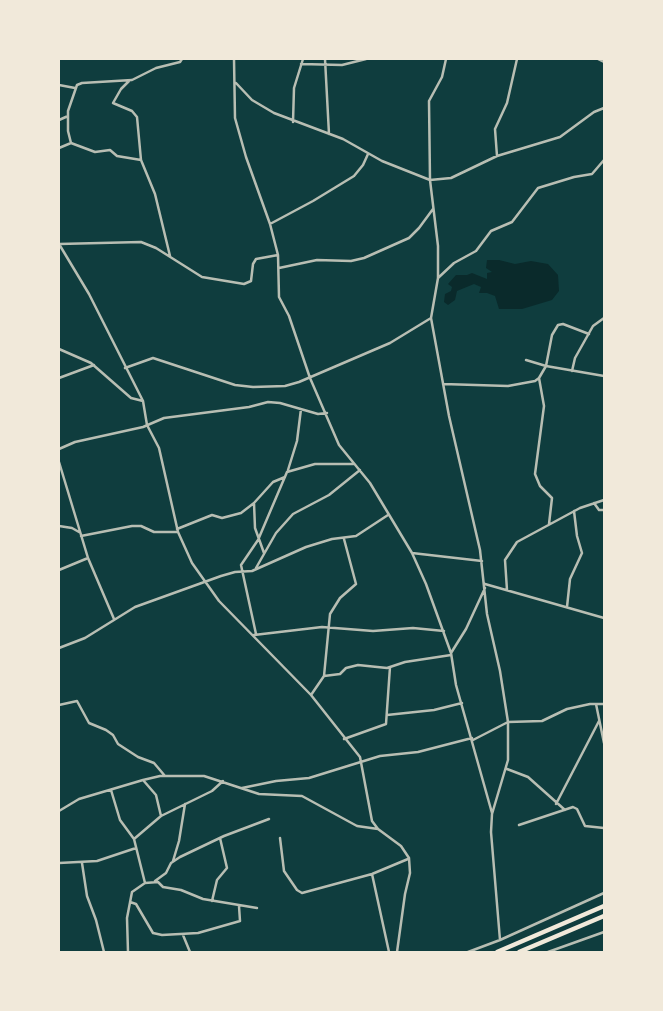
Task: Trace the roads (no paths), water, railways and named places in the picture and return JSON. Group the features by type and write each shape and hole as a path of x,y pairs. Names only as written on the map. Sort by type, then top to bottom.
{"highway":[{"path":"497,952 604,906"},
{"path":"519,952 604,916"}],"street":[{"path":"171,258 154,194 141,160 137,116 132,111 113,103 121,89 129,81 156,68 176,64 182,59"},
{"path":"234,59 237,123 246,157 270,224 278,255 278,294 289,316 310,378 327,413 338,445 360,470 412,553 444,631 492,814"},
{"path":"293,122 294,88 303,59"},
{"path":"325,59 330,134"},
{"path":"301,64 342,65 366,59"},
{"path":"446,59 442,77 429,101 430,180 438,246 438,278 431,318 443,384 482,561 487,614 500,671 508,722 507,769 492,814 491,844 500,940"},
{"path":"497,156 495,129 507,103 517,59"},
{"path":"598,59 604,62"},
{"path":"59,80 60,85 75,88"},
{"path":"71,143 68,132 68,116 69,105 75,88 82,82 129,81"},
{"path":"235,82 258,105 293,122 330,134 398,168 430,180 451,178 497,156 560,137 594,112 604,108"},
{"path":"59,120 68,116"},
{"path":"59,148 71,143 95,152 110,150 121,157 141,160"},
{"path":"270,224 354,176 364,165 368,154"},
{"path":"438,278 454,263 476,251 490,231 512,222 538,188 574,177 592,174 604,160"},
{"path":"279,268 317,260 351,261 364,258 415,233 433,209"},
{"path":"278,255 256,259 253,264 251,281 244,284 202,277 148,244 133,241 59,244 89,294 143,401 147,425 159,448 178,530 189,557 222,604 255,634 311,695 362,762 368,810 378,829"},
{"path":"125,368 153,358 218,380 252,387 285,386 310,378 398,339 431,318"},
{"path":"572,371 575,358 593,326 604,318"},
{"path":"443,384 508,386 534,381 539,378 546,366 552,335 558,325 563,324 589,334"},
{"path":"60,349 94,365 131,398 143,401"},
{"path":"526,360 546,366 604,376"},
{"path":"59,378 94,365"},
{"path":"539,378 544,406 534,466 537,481 552,498 549,524"},
{"path":"59,449 75,442 147,425 164,418 249,407 268,402 318,414 327,413"},
{"path":"255,634 242,572 242,563 258,540 270,509 281,490 298,440 301,409"},
{"path":"59,462 88,558 114,619"},
{"path":"287,472 315,464 354,464"},
{"path":"256,569 276,533 293,514 330,495 360,470"},
{"path":"59,526 72,528 81,535 132,526 141,526 154,532 178,530 212,515 222,518 234,516 254,503 273,482 285,477"},
{"path":"507,590 506,560 516,542 574,511 604,500"},
{"path":"254,503 254,517 258,540 264,552"},
{"path":"594,503 597,508 604,510"},
{"path":"567,607 570,579 582,554 577,536 574,511"},
{"path":"59,648 86,638 114,619 148,602 235,572 256,569 306,547 363,532 388,515"},
{"path":"311,695 324,676 327,628 332,608 356,584 344,538"},
{"path":"412,553 482,561"},
{"path":"59,570 88,558"},
{"path":"485,586 507,590 604,618"},
{"path":"324,676 340,674 346,668 358,665 382,669 451,654 466,629 485,586"},
{"path":"255,634 327,628 373,631 413,628 444,631"},
{"path":"344,739 386,724 390,667"},
{"path":"59,704 77,701 89,723 114,735 118,744 138,757 154,763 165,776"},
{"path":"387,715 434,710 462,703"},
{"path":"596,704 604,743"},
{"path":"242,788 276,781 309,778 380,756 418,752 472,739 508,722 542,722 568,709 604,704"},
{"path":"556,804 599,721"},
{"path":"507,769 528,777 556,804 565,810"},
{"path":"59,811 79,799 143,780 165,776 204,776 260,794 302,796 356,826 378,829 398,843 409,858 410,873 405,894 397,952"},
{"path":"143,780 153,790 161,816"},
{"path":"134,840 161,816 212,791 222,781"},
{"path":"111,790 120,820 134,840 145,883"},
{"path":"128,952 127,918 133,890 145,883 154,881 166,873 173,861 179,841 185,804"},
{"path":"519,825 575,808 585,826 604,828"},
{"path":"173,861 220,838 269,819"},
{"path":"212,901 218,880 227,868 220,838"},
{"path":"280,838 284,871 297,890 302,893 372,874 409,858"},
{"path":"59,863 82,863 136,848"},
{"path":"82,863 87,896 96,920 104,952"},
{"path":"372,874 389,952"},
{"path":"154,881 165,887 181,890 212,901 257,908"},
{"path":"468,952 500,940 604,893"},
{"path":"130,902 136,904 155,934 183,934 214,930 240,921 239,906"},
{"path":"548,952 604,932"},
{"path":"183,934 190,952"}],"water":[{"path":"487,260 499,260 515,264 531,261 548,264 558,275 559,291 552,300 522,309 499,309 495,296 479,293 481,287 474,284 457,291 455,300 448,305 444,302 445,294 451,291 452,287 448,284 456,275 472,273 487,279 487,273 492,272 486,268"}]}
